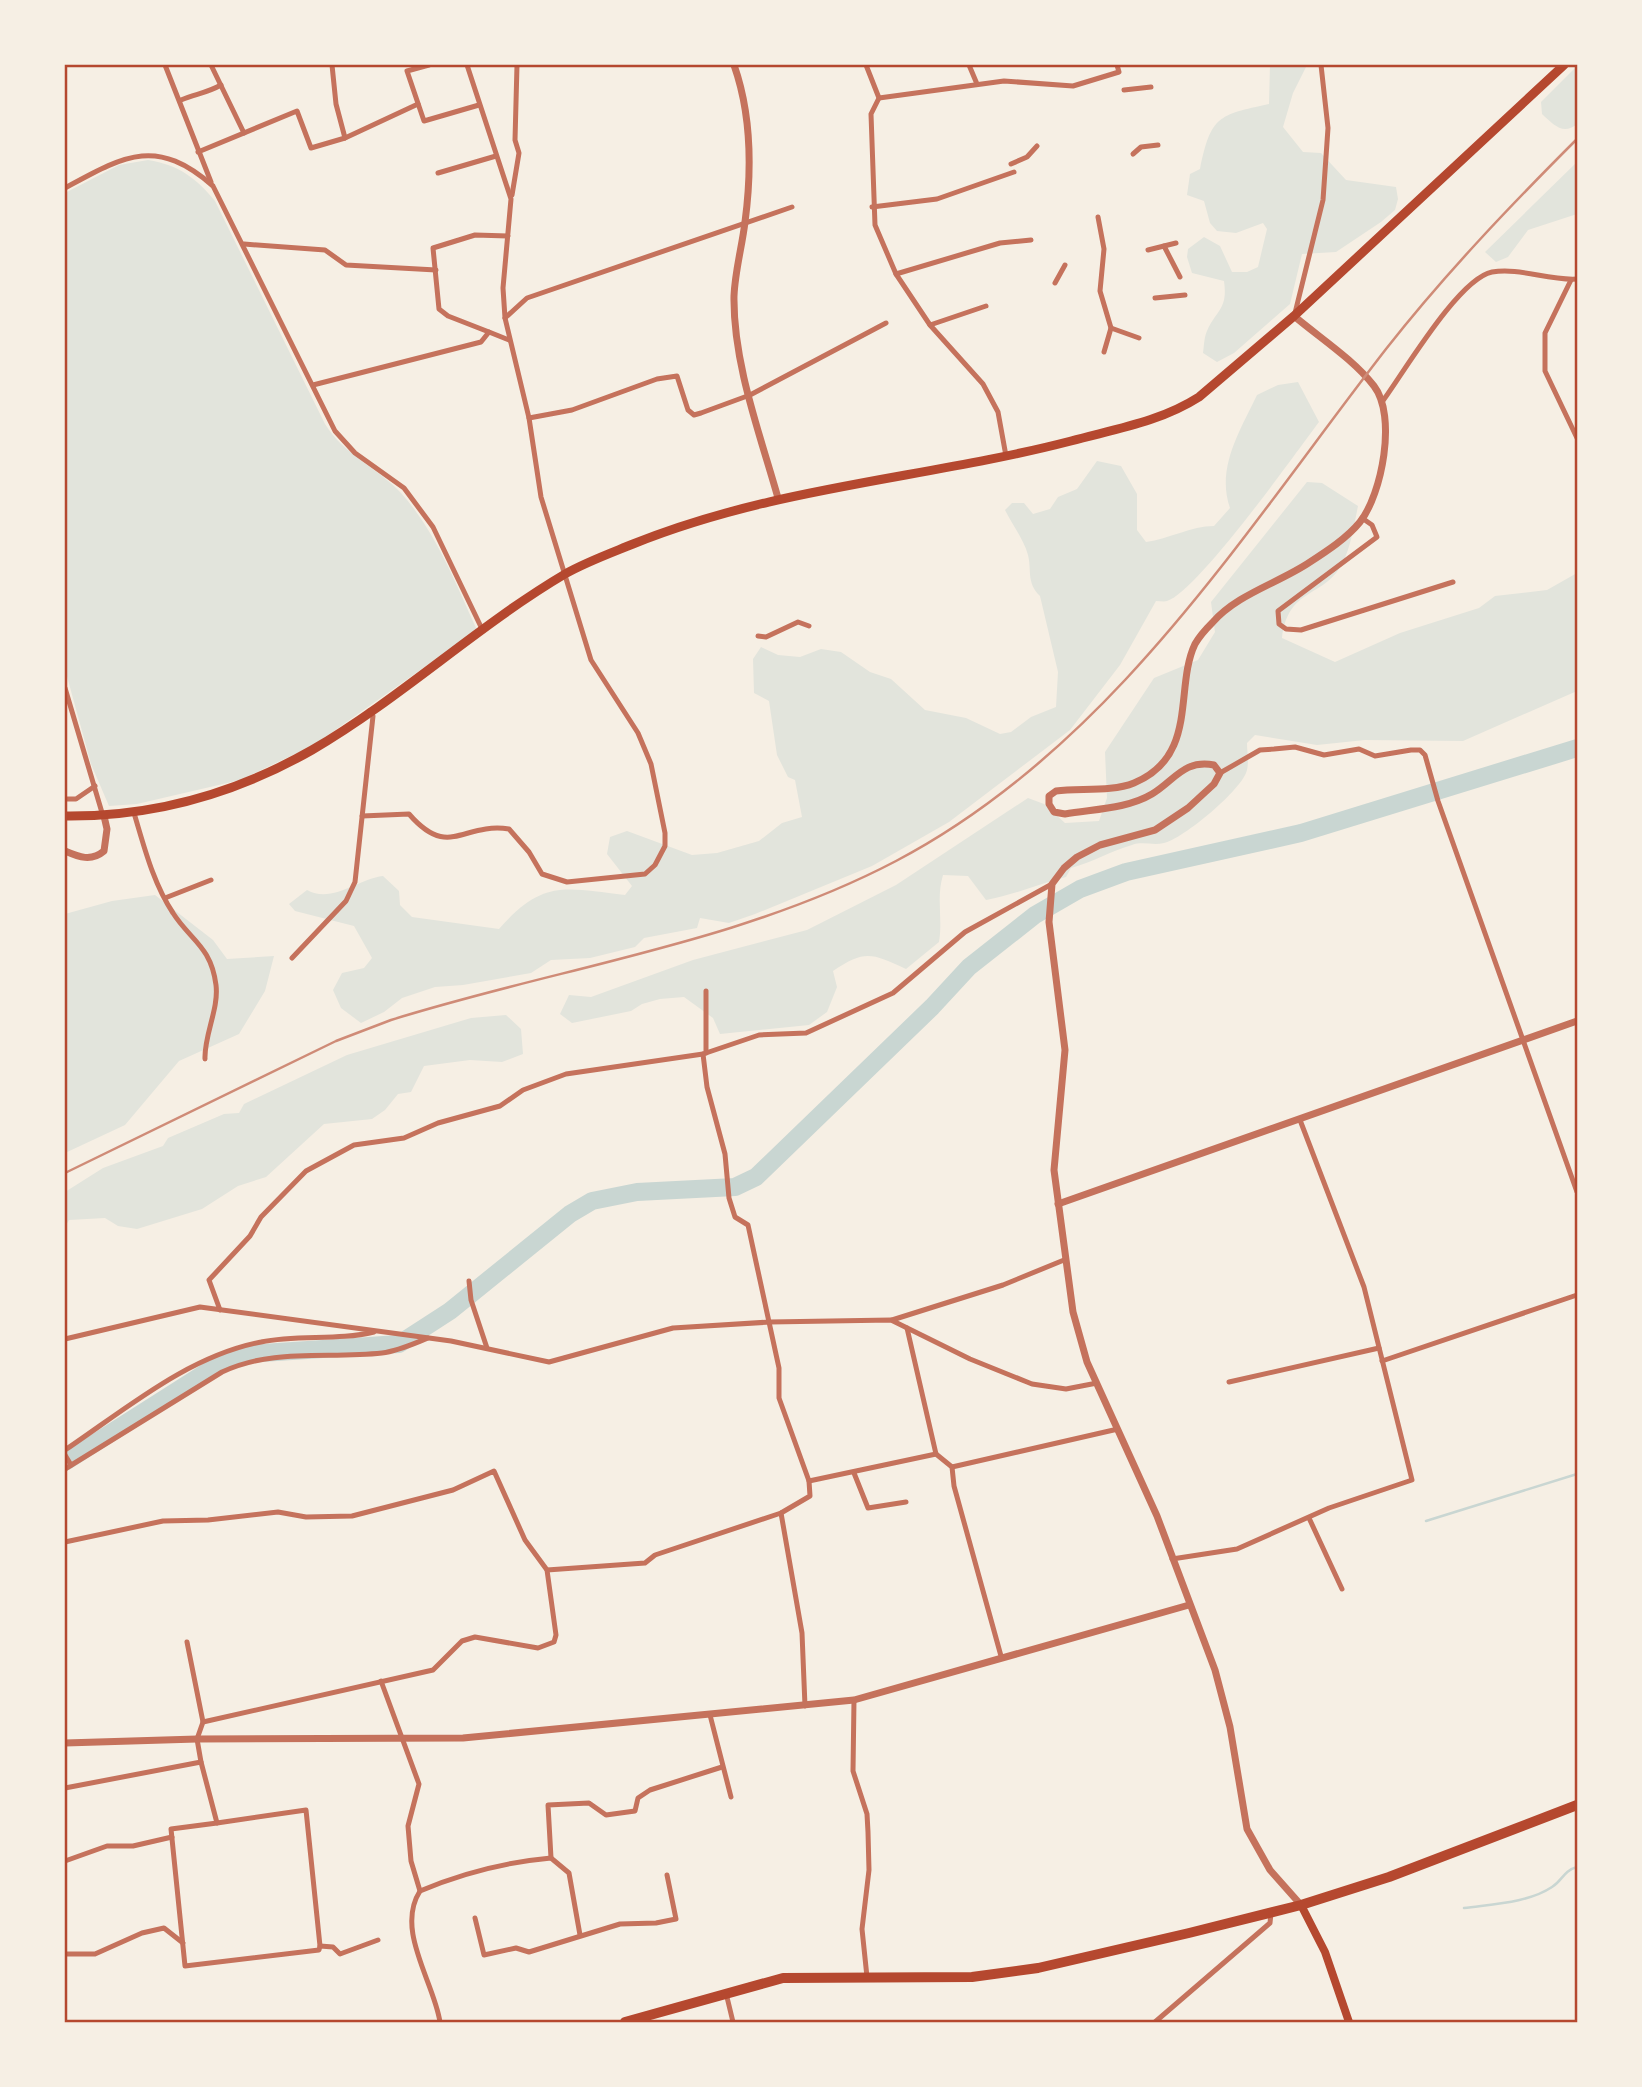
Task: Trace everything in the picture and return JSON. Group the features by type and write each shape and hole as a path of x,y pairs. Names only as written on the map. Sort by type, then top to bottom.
{"highway":[{"path":"625,2022 783,1978 972,1977 1038,1968 1301,1905 1389,1877 1577,1805"}],"main road":[{"path":"65,816 134,813 185,804 241,784 311,750 566,573 635,543 778,498 1006,456 1126,427 1181,408 1199,397 1294,316 1564,65"},
{"path":"1301,1905 1325,1952 1349,2022"}],"street":[{"path":"166,65 213,186 335,431 355,453 404,488 433,527 483,631"},
{"path":"211,65 244,133"},
{"path":"332,65 336,104 345,138"},
{"path":"429,65 407,68 424,121 479,105"},
{"path":"467,65 511,199"},
{"path":"362,816 409,814 425,832 444,837 509,829 529,852 542,874 567,882 645,874 655,864 665,846 665,832 651,764 638,733 591,660 541,497 529,418 509,340 503,288 511,199 519,153 515,140 517,65"},
{"path":"734,65 743,90 749,131 750,172 734,297 737,337 778,498"},
{"path":"866,65 879,98 871,114 872,207 875,225 896,274 930,325 983,384 998,412 1006,456"},
{"path":"969,65 977,84"},
{"path":"879,98 1004,81 1073,86 1119,72 1117,65"},
{"path":"1220,773 1214,765 1196,763 1182,768 1154,793 1118,805 1065,814 1054,812 1049,804 1049,796 1056,791 1125,786 1147,776 1174,743 1184,716 1190,659 1196,642 1214,620 1234,604 1309,563 1342,539 1363,518 1374,496 1383,457 1386,416 1376,388 1294,316 1323,200 1328,128 1321,65"},
{"path":"181,100 193,95 202,96 221,85"},
{"path":"1124,90 1151,88"},
{"path":"198,152 297,111 311,148 345,138 418,104"},
{"path":"1133,154 1141,148 1158,145"},
{"path":"1011,164 1027,157 1037,146"},
{"path":"65,187 117,160 150,155 179,162 213,186"},
{"path":"438,173 496,156"},
{"path":"872,207 946,196 1014,172"},
{"path":"505,318 527,298 792,207"},
{"path":"1098,217 1104,249 1100,291 1111,328 1104,352"},
{"path":"508,236 475,235 433,248 439,309 448,317 509,340"},
{"path":"896,274 1000,243 1031,240"},
{"path":"1148,250 1177,243"},
{"path":"244,244 325,250 346,265 436,270"},
{"path":"1164,246 1180,276"},
{"path":"1055,283 1065,265"},
{"path":"1382,402 1418,346 1480,277 1504,272 1574,279 1545,333 1545,371 1577,438"},
{"path":"1155,298 1185,295"},
{"path":"930,325 986,306"},
{"path":"529,418 572,410 657,379 677,376 688,410 694,415 750,395 886,323"},
{"path":"1111,328 1139,338"},
{"path":"313,386 481,342 489,332"},
{"path":"1363,518 1372,526 1377,537 1278,611 1279,624 1286,629 1301,630 1453,582"},
{"path":"758,636 766,637 798,622 809,626"},
{"path":"65,688 83,756 107,829 104,851 97,857 87,858 65,851"},
{"path":"292,958 346,901 355,882 373,716 369,711"},
{"path":"220,1310 209,1280 250,1236 261,1217 318,1163 354,1145 404,1138 438,1123 499,1106 523,1090 566,1074 704,1053 759,1035 806,1033 893,993 965,932 1052,884 1077,857 1100,845 1155,830 1188,808 1214,784 1220,773 1260,750 1295,747 1324,755 1359,749 1384,756 1420,750 1425,755 1437,797 1577,1192"},
{"path":"65,799 76,799 95,786"},
{"path":"134,813 147,857 165,898 173,914 199,940 216,986 205,1059"},
{"path":"165,898 211,880"},
{"path":"1052,884 1049,914 1065,1050 1054,1170 1064,1261 1073,1312 1097,1383 1172,1559 1225,1704 1247,1829 1270,1870 1301,1905"},
{"path":"547,1570 645,1563 655,1555 781,1513 810,1496 809,1480 779,1398 779,1368 748,1225 735,1217 729,1198 725,1154 707,1087 704,1053 706,991"},
{"path":"1058,1204 1577,1020"},
{"path":"1172,1559 1237,1549 1309,1518 1412,1480 1359,1269 1300,1119"},
{"path":"65,1339 200,1307 401,1334 487,1348 549,1362 673,1328 770,1322 891,1320 1003,1285 1064,1261"},
{"path":"469,1284 471,1300 487,1348"},
{"path":"1382,1361 1577,1295"},
{"path":"891,1320 980,1363 1032,1384 1066,1389 1097,1383"},
{"path":"907,1328 936,1454 952,1467 954,1486 1001,1656"},
{"path":"71,1464 65,1452 174,1377 215,1355 264,1341 377,1331"},
{"path":"65,1469 222,1372 246,1361 272,1356 384,1353 426,1338"},
{"path":"1229,1382 1379,1348"},
{"path":"952,1467 1118,1429"},
{"path":"809,1480 854,1473 936,1454"},
{"path":"65,1542 163,1521 208,1520 278,1512 306,1517 352,1517 453,1490 494,1471 525,1539 547,1570 555,1612 554,1642 538,1648 475,1637 463,1641 433,1670 203,1722"},
{"path":"854,1473 868,1508 905,1502"},
{"path":"781,1513 803,1633 805,1706"},
{"path":"1309,1518 1342,1589"},
{"path":"65,1743 197,1739 463,1738 854,1700 1001,1656 1098,1632 1189,1605"},
{"path":"187,1642 203,1722 197,1739 217,1822"},
{"path":"381,1681 419,1784 408,1826 411,1861 420,1891"},
{"path":"854,1700 853,1771 866,1814 868,1832 869,1870 862,1929 867,1978"},
{"path":"710,1715 731,1797"},
{"path":"65,1788 201,1762"},
{"path":"551,1858 548,1805 589,1802 606,1815 635,1811 638,1798 650,1790 722,1767"},
{"path":"306,1811 320,1946 318,1950 185,1966 171,1829 217,1822 306,1811"},
{"path":"65,1861 107,1846 133,1846 172,1837"},
{"path":"440,2022 438,2006 417,1952 411,1904 420,1891 445,1881 530,1860 551,1858 569,1873 580,1935"},
{"path":"475,1918 484,1955 516,1948 529,1952 620,1924 676,1919 667,1875"},
{"path":"1154,2022 1270,1923 1271,1913"},
{"path":"65,1954 95,1954 108,1946 164,1928 183,1942"},
{"path":"320,1946 333,1947 340,1954 378,1940"},
{"path":"726,1993 733,2022"}],"shaded area":[{"path":"1270,65 1306,67 1293,93 1283,127 1303,152 1321,153 1346,180 1396,187 1398,199 1395,210 1381,222 1336,252 1302,254 1290,304 1234,353 1217,362 1203,353 1206,333 1223,303 1224,281 1192,273 1187,257 1188,249 1204,237 1220,246 1232,272 1247,272 1258,267 1267,229 1263,223 1236,233 1217,231 1210,223 1204,201 1187,195 1190,174 1200,169 1208,138 1220,121 1238,111 1269,104"},
{"path":"1577,66 1577,124 1563,129 1542,114 1541,102"},
{"path":"148,160 178,169 201,186 215,201 325,424 351,453 401,493 425,524 477,630 314,745 240,780 137,804 109,806 91,764 65,669 65,193 119,165"},
{"path":"1577,162 1577,214 1528,230 1508,257 1496,262 1485,252"},
{"path":"1298,382 1319,422 1222,549 1181,592 1167,601 1156,601 1120,665 1070,730 949,822 872,866 729,923 700,918 697,928 644,938 635,947 590,958 551,960 531,973 435,987 402,998 384,1012 361,1023 341,1008 333,990 342,973 364,968 372,958 354,926 295,911 289,904 307,890 316,894 335,893 383,876 399,891 400,905 412,917 499,929 515,913 542,894 570,889 625,895 632,886 607,854 610,837 627,831 692,855 717,853 759,841 782,823 802,817 795,780 788,777 777,755 769,701 754,693 753,659 761,647 778,655 800,657 821,649 841,652 870,672 891,679 925,710 966,718 1000,734 1011,732 1031,717 1056,707 1058,672 1040,596 1031,581 1026,549 1005,510 1012,503 1024,503 1033,514 1050,509 1058,497 1077,489 1097,461 1121,466 1137,494 1137,530 1146,542 1214,526 1230,508 1226,493 1228,464 1237,436 1257,395 1278,385"},
{"path":"1307,482 1322,483 1358,506 1350,543 1342,564 1326,583 1299,601 1291,610 1282,638 1335,662 1400,633 1479,608 1495,596 1547,590 1577,573 1577,691 1463,741 1365,740 1317,745 1255,735 1247,743 1247,770 1235,789 1211,812 1173,839 1160,844 1140,843 1124,847 1071,868 1066,877 986,900 968,876 943,875 939,942 906,969 868,956 853,960 833,971 837,987 827,1012 809,1025 720,1034 713,1018 684,997 660,999 642,1004 631,1011 572,1023 560,1014 569,995 591,997 693,960 807,930 896,885 1028,798 1044,804 1065,823 1099,821 1107,798 1105,752 1154,678 1198,660 1215,632 1211,602"},
{"path":"155,895 213,940 227,959 274,956 265,991 239,1034 179,1061 125,1125 65,1153 65,914 112,901"},
{"path":"506,1015 521,1029 523,1054 502,1062 470,1060 424,1066 411,1092 398,1094 385,1110 372,1119 324,1124 266,1177 238,1186 202,1209 137,1229 118,1226 105,1218 69,1220 65,1227 65,1192 103,1168 163,1146 168,1138 224,1114 239,1113 244,1104 347,1055 471,1018"}],"waterway":[{"path":"65,1462 219,1364 245,1354 399,1344 450,1311 570,1214 592,1201 637,1192 735,1187 756,1177 932,1007 969,967 1035,915 1080,889 1126,872 1301,833 1577,748"},
{"path":"1426,1521 1577,1474"},
{"path":"1464,1908 1532,1896 1552,1887 1577,1867"}],"railway":[{"path":"65,1173 336,1041 391,1020 455,1001 648,952 774,913 836,889 896,861 973,814 1043,760 1107,699 1167,633 1224,563 1408,321 1478,241 1577,139"}]}
